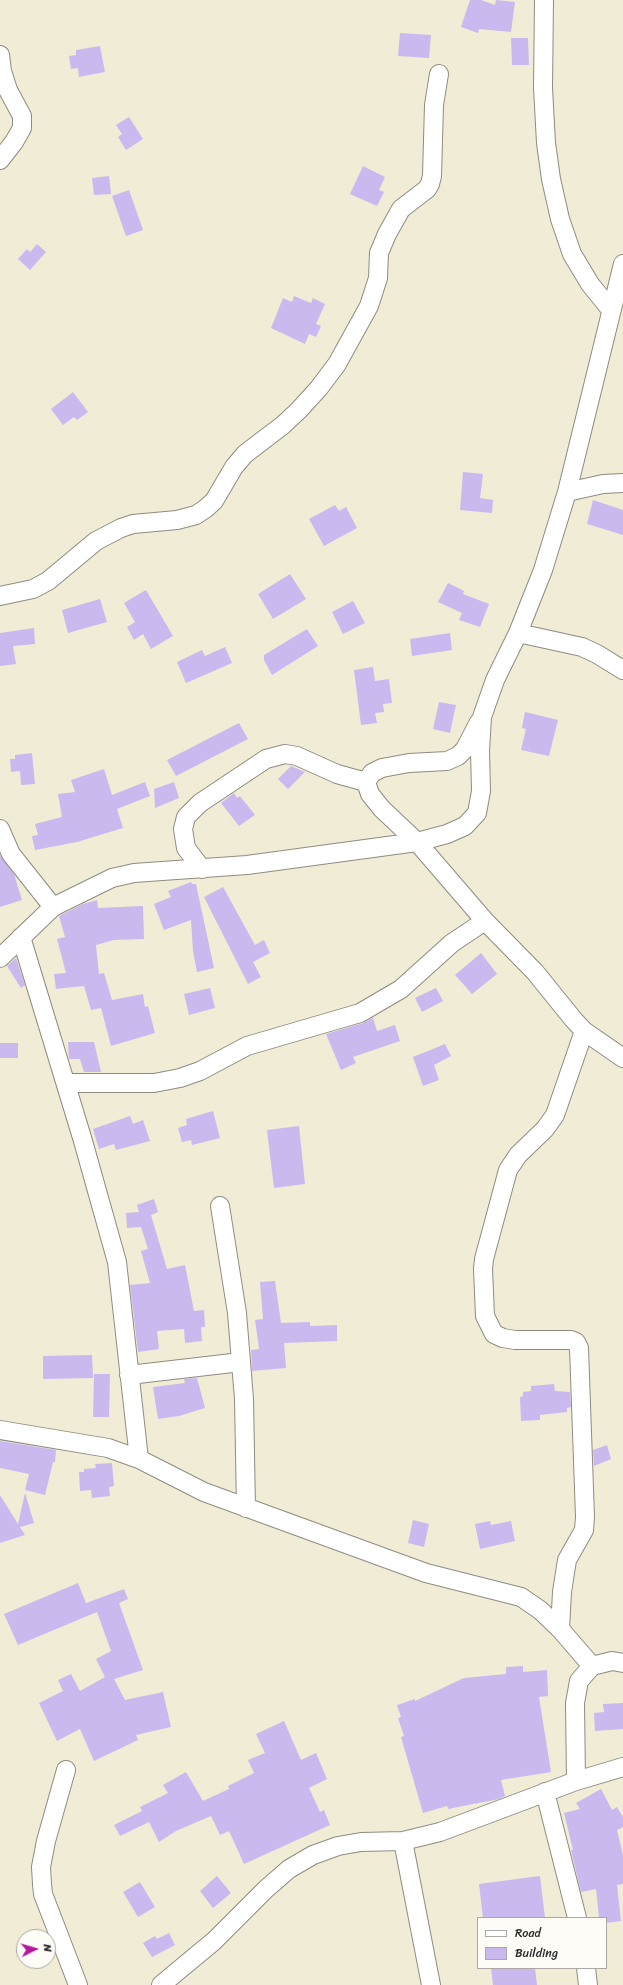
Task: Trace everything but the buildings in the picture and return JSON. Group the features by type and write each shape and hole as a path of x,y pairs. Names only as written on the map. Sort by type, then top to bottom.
{"street":[{"path":"544,0 543,88 546,143 551,179 560,219 572,254 590,284 611,310"},
{"path":"0,55 2,71 8,90 22,116 22,128 14,142 0,160"},
{"path":"0,596 33,589 48,581 96,541 108,533 133,524 177,520 196,515 214,501 234,467 245,454 299,410 319,388 337,364 368,306 378,278 379,253 384,239 401,209 430,184 432,176 434,105 439,74"},
{"path":"366,782 372,773 382,768 409,763 446,761 458,756 466,748 482,717 495,680 518,633 543,570 567,492 623,264"},
{"path":"567,492 603,484 623,483"},
{"path":"518,633 582,647 597,654 623,670"},
{"path":"0,958 53,906 112,878 134,873 247,865 417,842 447,834 465,826 477,813 481,791 480,752 482,717"},
{"path":"202,869 186,848 183,829 186,817 200,803 266,759 285,754 297,756 337,774 366,782"},
{"path":"366,782 370,794 378,804 417,842 485,922 535,972 561,1006 584,1031 623,1058"},
{"path":"0,829 11,854 53,906"},
{"path":"66,1083 154,1083 180,1078 200,1071 248,1046 360,1013 401,989 452,943 485,922"},
{"path":"21,937 66,1083 117,1262 139,1459"},
{"path":"560,1629 562,1592 567,1560 584,1530 585,1518 579,1348 576,1342 571,1340 515,1340 503,1338 494,1334 485,1316 483,1269 484,1259 508,1170 518,1155 545,1129 555,1115 584,1031"},
{"path":"220,1206 237,1313 244,1399 246,1508"},
{"path":"129,1375 241,1362"},
{"path":"0,1430 108,1448 139,1459 204,1492 426,1573 521,1597 540,1610 560,1629 592,1666"},
{"path":"576,1781 575,1703 579,1681 592,1666 612,1662 623,1663"},
{"path":"161,1985 214,1941 266,1889 289,1869 314,1855 338,1846 361,1842 403,1841 476,1820 545,1792 623,1767"},
{"path":"66,1770 46,1841 41,1868 43,1894 78,1985"},
{"path":"545,1792 577,1917"},
{"path":"403,1841 431,1985"},
{"path":"586,1969 588,1985"}]}
